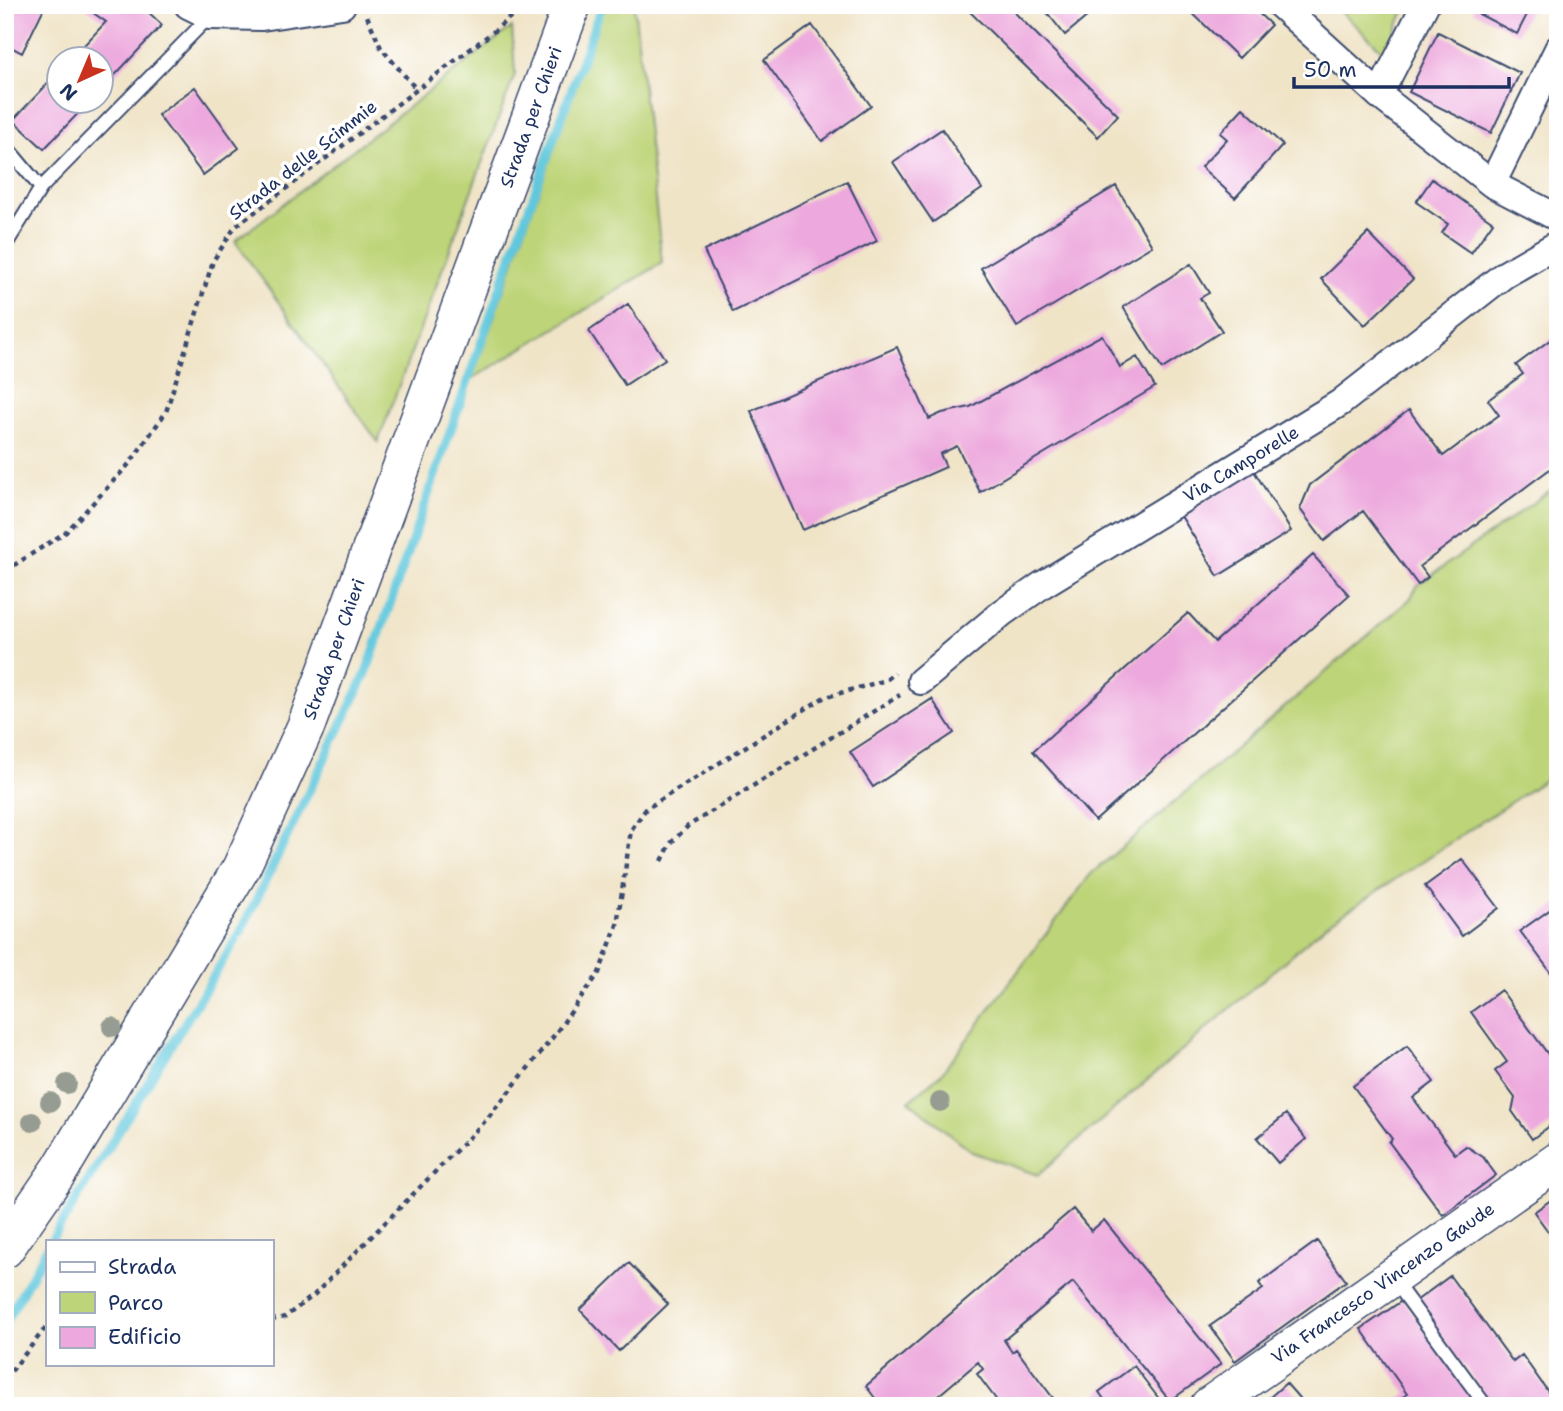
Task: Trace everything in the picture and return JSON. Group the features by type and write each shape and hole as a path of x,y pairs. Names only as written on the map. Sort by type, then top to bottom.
{"main road":[{"name":"Strada per Chieri","path":"5,1249 61,1168 241,868 300,738 572,5"},
{"name":"Via Francesco Vincenzo Gaude","path":"1209,1406 1558,1161"}],"street":[{"path":"199,11 262,17 342,5"},
{"path":"1280,5 1379,95 1492,184 1558,218"},
{"path":"1379,95 1425,5"},
{"path":"1492,184 1558,49"},
{"name":"Via Camporelle","path":"921,681 1002,614 1042,585 1340,403 1504,275 1558,244"}],"lane":[{"path":"5,246 41,188 199,11"},
{"path":"5,145 41,188"},
{"path":"1391,1276 1486,1406"}],"path":[{"path":"362,5 381,48 417,90"},
{"name":"Strada delle Scimmie","path":"5,572 66,532 130,463 166,412 213,261 235,227 493,32 524,5"},
{"path":"273,1320 285,1317 314,1295 486,1120 550,1041 599,973 617,925 631,830 646,809 823,698 886,680 896,672"},
{"path":"662,861 671,843 688,825 921,681"},
{"path":"5,1379 46,1327"}],"green space":[{"path":"605,5 634,5 662,263 472,379"},
{"path":"1340,5 1364,5 1368,9 1372,5 1407,5 1385,53 1337,8"},
{"path":"512,27 515,74 378,442 235,241"},
{"path":"1558,485 1558,771 1325,926 1038,1175 972,1152 909,1101 941,1074 1091,874 1410,599 1418,585"}],"building":[{"path":"5,5 39,5 44,8 22,53 5,44"},
{"path":"82,5 141,5 162,25 116,74 116,46 83,46 106,22"},
{"path":"963,5 1007,5 1118,115 1098,137"},
{"path":"1041,5 1101,5 1065,35"},
{"path":"1184,5 1250,5 1271,25 1239,58"},
{"path":"1476,5 1532,5 1517,34 1473,11"},
{"path":"812,25 871,106 822,141 764,60"},
{"path":"1438,32 1520,73 1491,133 1409,92"},
{"path":"46,86 46,116 76,116 44,149 13,120"},
{"path":"195,87 239,148 203,175 158,115"},
{"path":"1243,108 1283,145 1235,198 1201,167 1227,139 1220,133"},
{"path":"942,129 982,189 933,222 893,162"},
{"path":"1432,179 1493,222 1471,253 1442,233 1448,224 1416,202"},
{"path":"847,181 877,241 733,312 704,251"},
{"path":"1116,186 1152,246 1017,327 981,268"},
{"path":"1368,233 1413,279 1365,325 1321,279"},
{"path":"1191,264 1209,293 1200,298 1222,331 1162,369 1123,307"},
{"path":"628,304 665,359 625,385 589,331"},
{"path":"1558,334 1558,463 1420,566 1428,577 1418,585 1363,511 1324,541 1300,509 1310,485 1409,410 1443,456 1499,415 1488,400 1523,374 1516,365"},
{"path":"1102,335 1120,367 1137,357 1155,387 980,492 957,446 940,454 946,467 803,530 751,411 897,347 929,419 942,413 970,407"},
{"path":"1254,471 1291,531 1218,576 1181,516"},
{"path":"1313,555 1349,595 1095,821 1033,751 1188,613 1215,642"},
{"path":"932,699 954,733 873,787 850,752"},
{"path":"1462,859 1499,908 1462,936 1425,886"},
{"path":"1558,904 1558,982 1520,931"},
{"path":"1501,990 1558,1068 1558,1120 1532,1139 1512,1111 1515,1098 1495,1071 1507,1062 1471,1012"},
{"path":"1407,1046 1434,1082 1413,1098 1455,1154 1466,1146 1483,1157 1496,1175 1443,1215 1389,1142 1392,1139 1353,1086"},
{"path":"1286,1114 1306,1139 1278,1163 1257,1138"},
{"path":"1558,1195 1558,1245 1534,1212"},
{"path":"1073,1209 1091,1231 1104,1220 1221,1364 1170,1401 1073,1282 1004,1340 1012,1352 1016,1349 1059,1406 1001,1406 977,1374 983,1369 978,1362 926,1406 881,1406 866,1386"},
{"path":"1317,1241 1346,1281 1235,1361 1210,1326 1263,1289 1259,1283"},
{"path":"629,1263 668,1304 619,1351 580,1310"},
{"path":"1450,1276 1513,1362 1522,1355 1558,1406 1493,1406 1416,1301"},
{"path":"1403,1300 1479,1406 1391,1406 1407,1394 1361,1329"},
{"path":"1134,1366 1162,1406 1109,1406 1099,1392"},
{"path":"1286,1383 1306,1406 1260,1406"}],"waterway":[{"path":"52,1240 240,933 365,676 602,5"},
{"path":"5,1323 46,1250"}]}
